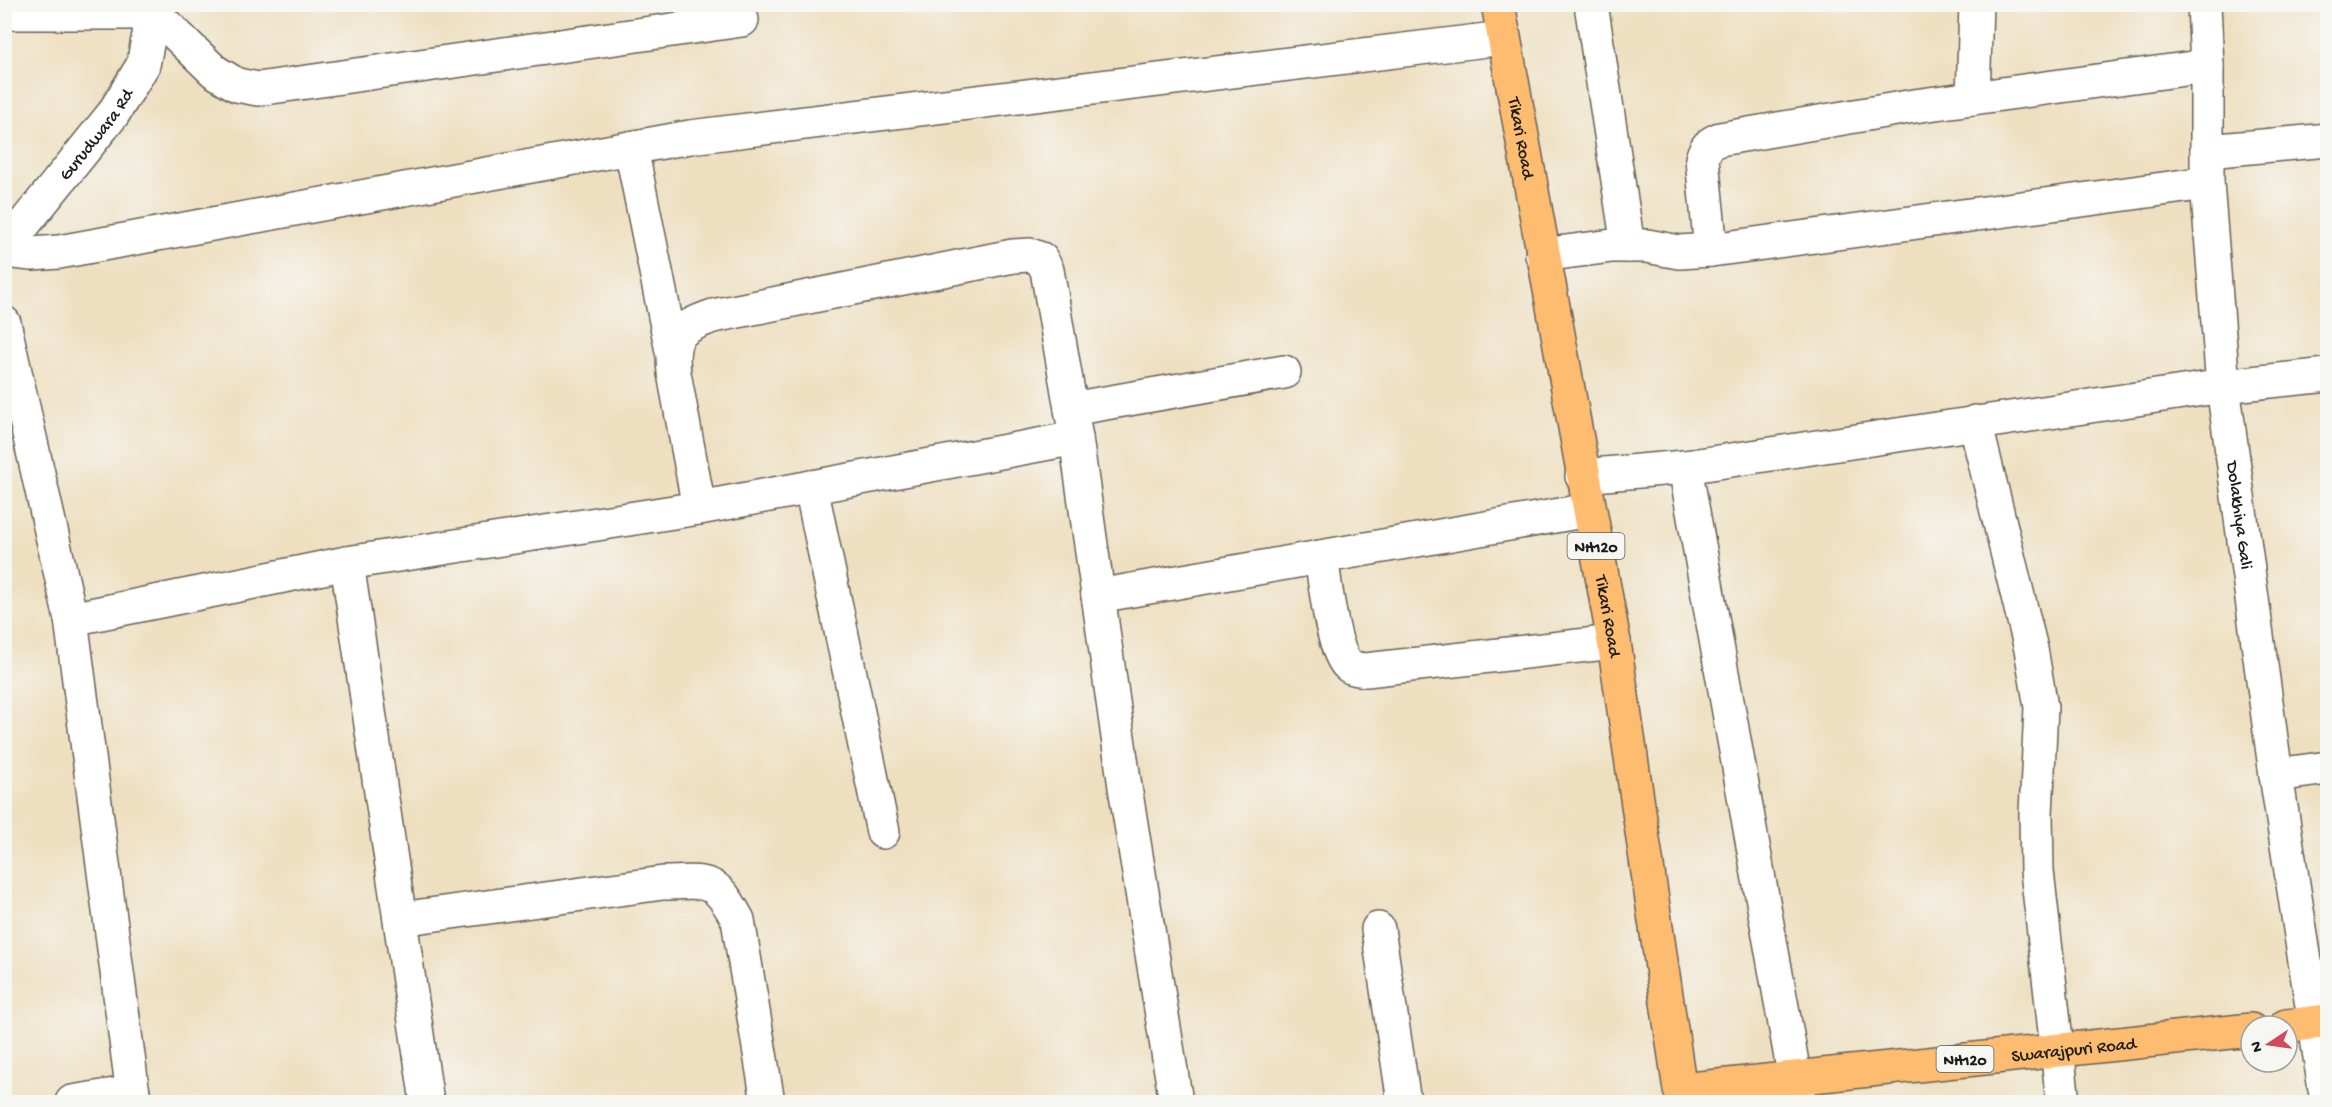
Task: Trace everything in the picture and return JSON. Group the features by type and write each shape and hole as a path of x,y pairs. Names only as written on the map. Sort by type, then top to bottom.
{"highway":[{"name":"Tikari Road","path":"1498,4 1614,642 1681,1096"},
{"name":"Swarajpuri Road","path":"1681,1096 1797,1090 2058,1050 2239,1031"}],"street":[{"path":"1591,4 1628,246"},
{"path":"1973,98 1976,4"},
{"name":"Dolakhiya Gali","path":"2204,4 2207,66 2207,183 2223,386 2309,1023 2327,1102"},
{"path":"4,13 155,9 214,71 237,85 258,89 742,20"},
{"name":"Gurudwara Rd","path":"4,250 113,114 143,65 155,9"},
{"path":"4,250 32,254 59,252 690,137 1503,38"},
{"path":"1711,250 1702,159 1704,150 1710,143 1720,139 1973,98 2207,66"},
{"path":"2207,151 2328,140"},
{"path":"631,148 672,351 699,508"},
{"path":"1542,255 1628,246 1647,246 1679,252 1711,250 2207,183"},
{"path":"672,351 679,335 688,325 713,316 1030,255 1041,259 1047,270 1074,424 1125,787 1176,1102"},
{"path":"4,323 71,619 134,1097 72,1102"},
{"path":"71,619 347,563 699,508 810,488 1284,372"},
{"path":"1582,476 1686,467 2223,386 2328,375"},
{"path":"1975,422 2031,649 2041,707 2036,814 2037,871 2063,1102"},
{"path":"1686,467 1797,1090"},
{"path":"810,488 884,832"},
{"path":"1098,596 1589,510"},
{"path":"1321,557 1336,641 1341,657 1350,667 1366,670 1614,642"},
{"path":"347,563 427,1102"},
{"path":"2276,775 2328,768"},
{"path":"400,919 663,883 698,883 716,886 728,901 738,920 768,1102"},
{"path":"1378,929 1404,1102"}]}
